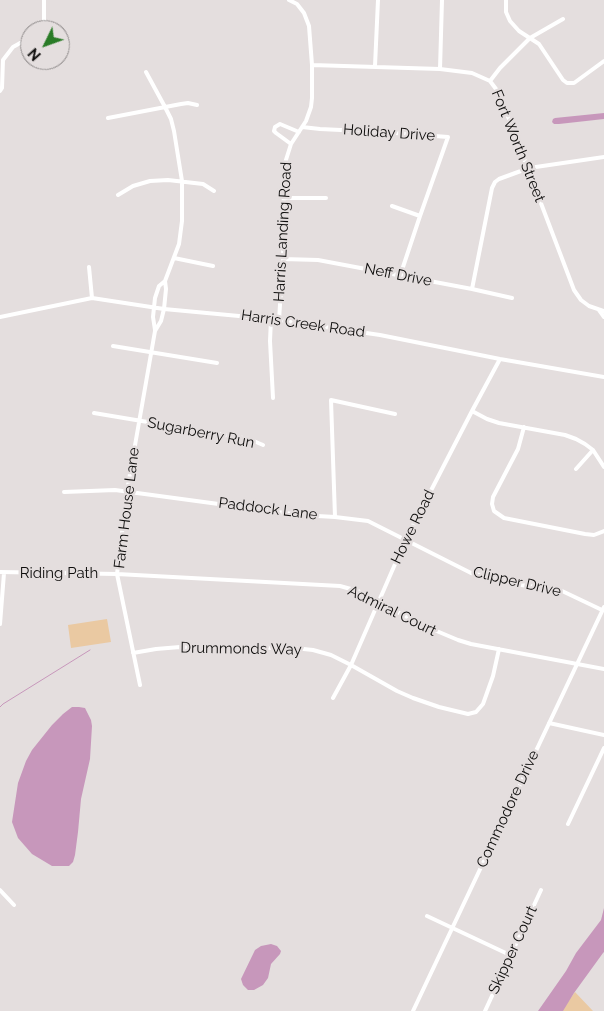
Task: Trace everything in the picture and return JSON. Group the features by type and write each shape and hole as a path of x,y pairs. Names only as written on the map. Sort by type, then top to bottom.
{"street":[{"path":"44,0 44,20"},
{"path":"289,0 297,4 301,0"},
{"path":"376,66 378,0"},
{"path":"440,69 442,0"},
{"path":"506,0 506,12 510,21 519,31 539,44 563,80 574,84 604,61"},
{"name":"Harris Landing Road","path":"279,320 283,259 285,163 291,144 302,127 311,107 312,98 309,26 304,13 297,4"},
{"path":"490,81 516,50 530,38 563,19"},
{"path":"0,91 2,88 3,60 13,47 20,43"},
{"name":"Fort Worth Street","path":"312,65 440,69 472,73 490,81 499,93 574,290 581,300 589,306 604,311"},
{"path":"146,72 171,120 182,181 182,222 179,244 165,281 159,286 154,307"},
{"path":"108,118 188,103 197,105"},
{"name":"Harris Landing Road","path":"291,144 274,131 275,127 280,124 288,129 299,132"},
{"name":"Holiday Drive","path":"302,127 448,137 400,276"},
{"path":"472,289 492,188 495,182 529,168 604,158"},
{"path":"118,195 133,186 150,181 168,180 203,184 214,191"},
{"path":"284,198 326,198"},
{"path":"392,206 420,216"},
{"path":"174,258 213,266"},
{"name":"Neff Drive","path":"283,259 318,260 512,298"},
{"path":"89,267 92,298"},
{"name":"Farm House Lane","path":"155,331 161,321 164,309 165,281"},
{"name":"Harris Creek Road","path":"0,317 92,298 164,309 279,320 380,335 604,377"},
{"name":"Farm House Lane","path":"140,685 118,574 127,491 155,331 154,307"},
{"path":"599,310 604,317"},
{"path":"271,319 270,341 273,398"},
{"path":"114,346 217,363"},
{"name":"Howe Road","path":"333,698 351,664 406,539 500,359"},
{"path":"335,517 331,400 395,414"},
{"path":"472,411 493,421 565,435 576,439 593,450 604,466"},
{"name":"Sugarberry Run","path":"94,413 249,439 263,445"},
{"path":"524,428 518,449 493,497 494,511 504,518 585,534 594,535 604,530"},
{"path":"576,469 593,450"},
{"name":"Paddock Lane","path":"64,492 127,491 300,515 368,520 406,539"},
{"name":"Clipper Drive","path":"406,539 471,572 521,585 560,590 603,609"},
{"path":"0,624 2,572"},
{"name":"Riding Path","path":"2,572 118,574"},
{"name":"Admiral Court","path":"118,574 331,585 349,588 446,636 471,644 604,669"},
{"name":"Commodore Drive","path":"413,1011 603,609"},
{"name":"Drummonds Way","path":"133,652 180,648 294,648 314,650 351,664 397,691 413,698 444,709 468,714 476,712 483,704 493,676 499,649"},
{"path":"549,723 604,735"},
{"path":"568,824 604,748"},
{"name":"Skipper Court","path":"485,1011 541,890"},
{"path":"1,893 14,905"},
{"path":"427,916 510,955"}],"shaded area":[{"path":"604,113 604,119 559,124 552,122 555,118"},
{"path":"107,619 111,642 71,648 68,625"},
{"path":"72,707 85,708 91,720 90,759 81,799 73,862 69,866 52,866 32,854 18,838 12,822 18,783 26,761 32,750 52,725"},
{"path":"604,908 604,952 563,1011 538,1011 576,953 601,920"},
{"path":"271,944 277,946 281,951 271,964 268,978 263,985 254,990 248,990 243,985 241,979 255,950 261,946"},
{"path":"575,992 593,1011 561,1011"}],"waterway":[{"path":"0,707 90,650"}]}
